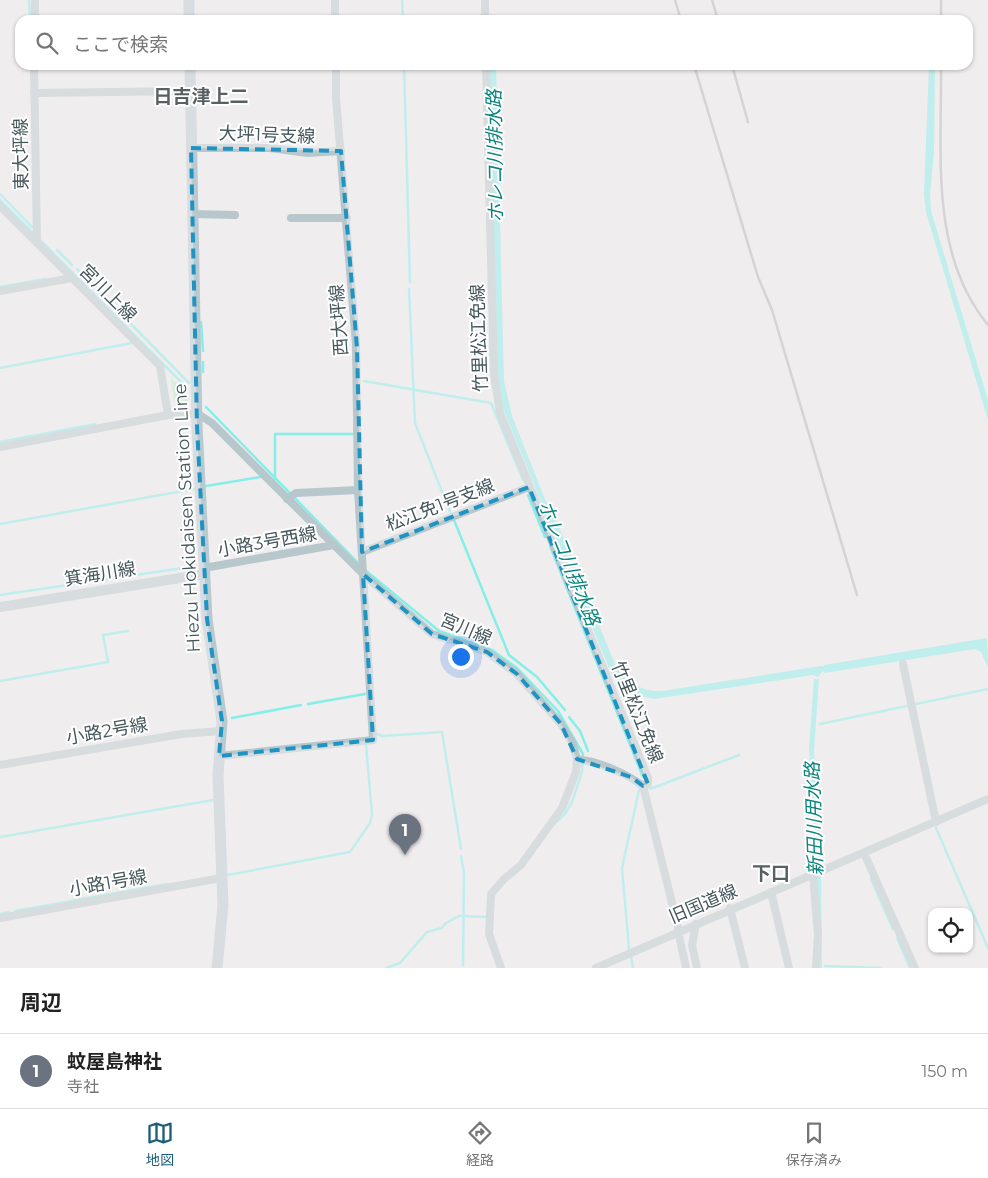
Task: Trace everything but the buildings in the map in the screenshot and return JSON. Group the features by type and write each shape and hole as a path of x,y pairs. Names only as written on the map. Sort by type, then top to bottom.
{"main road":[{"path":"189,0 189,15"},
{"name":"Hiezu Hokidaisen Station Line","path":"190,70 198,414 207,618 222,720 219,756 224,905 217,968"}],"street":[{"path":"35,0 35,15"},
{"path":"335,0 335,15"},
{"path":"485,0 485,15"},
{"name":"東大坪線","path":"34,70 37,243"},
{"name":"西大坪線","path":"219,756 373,740 358,490 357,348 336,70"},
{"name":"竹里松江免線","path":"486,70 494,375 500,413 648,778 648,784 643,786"},
{"path":"34,93 190,91"},
{"name":"大坪1号支線","path":"192,148 270,148 308,153 341,151"},
{"name":"宮川上線","path":"0,206 160,366 168,416"},
{"path":"192,214 235,215"},
{"path":"291,218 348,218"},
{"path":"0,291 72,278"},
{"path":"0,446 168,416 198,414"},
{"name":"宮川線","path":"198,414 212,423 363,574 432,634 488,652 517,674 561,724 572,742 576,760 576,772 562,808 522,865 504,879 491,894 489,934 501,968"},
{"name":"松江免1号支線","path":"362,552 529,487"},
{"path":"287,499 296,493 358,490"},
{"name":"小路3号西線","path":"205,571 334,545"},
{"name":"箕海川線","path":"0,607 205,571"},
{"path":"904,664 936,822"},
{"name":"小路2号線","path":"0,765 181,734 220,731"},
{"path":"576,760 590,761 631,778 643,786 686,968"},
{"name":"旧国道線","path":"596,968 730,908 988,799"},
{"path":"864,852 914,968"},
{"path":"813,874 818,935 816,968"},
{"name":"小路1号線","path":"0,918 222,878"},
{"path":"771,892 790,968"},
{"path":"730,908 745,968"},
{"path":"696,924 692,944 697,968"}],"highlighted area":[{"path":"191,148 341,151 357,348 362,552 529,487 648,784 643,786 631,777 577,759 561,724 517,674 487,652 432,634 363,574 373,740 219,756 222,721 207,619 197,426"}],"green space":[{"path":"171,378 190,398 187,403 181,405 174,400"}],"water":[{"name":"ホレコ川排水路","path":"489,70 496,70 504,381 512,416 546,502 550,505 617,669 636,686 648,690 662,691 823,667 824,665 987,638 988,667 981,652 975,649 825,673 823,671 818,677 813,675 654,699 633,694 613,678 500,401 497,383"},
{"path":"929,70 935,70 931,211 988,400 988,420 926,212 924,194"},
{"name":"新田川用水路","path":"814,679 819,679 814,751 821,866 822,968 818,968 817,880 809,748"}],"waterway":[{"path":"29,0 30,15"},
{"path":"402,0 403,15"},
{"path":"404,70 410,282"},
{"path":"0,194 32,227"},
{"path":"0,200 34,234"},
{"path":"40,240 188,389"},
{"path":"57,250 72,265"},
{"path":"77,269 92,284"},
{"path":"0,287 45,279"},
{"path":"409,289 415,423 450,512"},
{"path":"97,290 116,309"},
{"path":"119,312 189,383"},
{"path":"201,322 203,351"},
{"path":"0,368 132,343"},
{"path":"203,362 203,372"},
{"path":"364,381 491,403 523,480"},
{"path":"206,407 361,566"},
{"path":"0,442 95,424"},
{"path":"275,479 275,434 353,434"},
{"path":"206,486 260,477"},
{"path":"0,524 194,489"},
{"name":"ホレコ川排水路","path":"528,495 545,537"},
{"path":"454,520 509,655 537,677 565,710"},
{"name":"ホレコ川排水路","path":"550,546 643,777"},
{"path":"0,595 183,568"},
{"path":"365,570 439,631 492,650 517,668 558,711 583,754 582,772 572,802 565,814 554,824"},
{"path":"0,681 108,662 103,635 128,631"},
{"path":"916,704 988,689"},
{"path":"308,704 365,694"},
{"path":"232,718 301,705"},
{"path":"820,724 907,706"},
{"path":"569,717 580,731 588,751"},
{"path":"377,734 383,736 442,732 461,849"},
{"path":"228,875 350,852 370,823 372,814 366,745"},
{"path":"650,789 739,755"},
{"path":"629,949 622,868 639,790"},
{"path":"0,837 213,800"},
{"path":"936,828 988,948"},
{"path":"461,856 464,873"},
{"path":"463,965 464,875"},
{"path":"871,879 893,929"},
{"path":"15,911 167,884"},
{"path":"0,914 9,912"},
{"path":"386,968 400,963 427,932 442,928 446,923 459,916 487,917"},
{"path":"897,938 910,968"},
{"path":"631,956 633,968"},
{"path":"825,966 881,968"}],"railway":[{"path":"675,0 680,15"},
{"path":"712,0 716,15"},
{"path":"941,0 941,15"},
{"path":"696,70 758,277 772,310 857,595"},
{"path":"733,70 748,122"},
{"path":"941,70 941,167 947,234 956,266 969,297 988,325"}],"place":[{"name":"蚊屋島神社","path":"405,855"}],"district":[{"name":"日吉津上二","path":"201,96"},
{"name":"下口","path":"771,873"}]}
